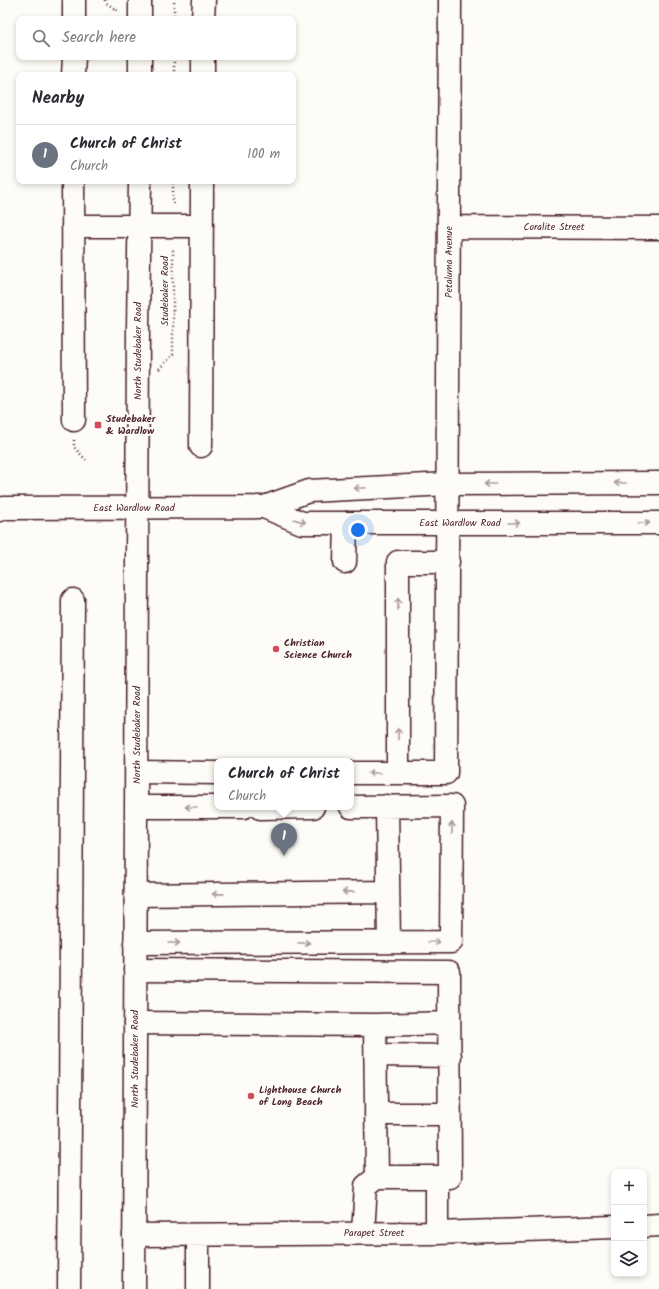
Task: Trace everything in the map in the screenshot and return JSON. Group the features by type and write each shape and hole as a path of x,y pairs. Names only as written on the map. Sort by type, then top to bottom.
{"street":[{"path":"74,0 74,16"},
{"path":"140,0 140,16"},
{"path":"204,0 204,16"},
{"name":"Petaluma Avenue","path":"398,773 446,773 450,0"},
{"path":"74,60 74,72"},
{"path":"140,60 140,72"},
{"path":"203,60 203,72"},
{"path":"73,184 74,420"},
{"name":"North Studebaker Road","path":"134,1289 140,184"},
{"path":"201,446 202,184"},
{"path":"73,226 202,226"},
{"name":"Coralite Street","path":"449,227 659,228"},
{"name":"East Wardlow Road","path":"1,508 264,506 309,491 448,484 659,483"},
{"name":"East Wardlow Road","path":"264,506 302,523 659,523"},
{"path":"345,562 346,523"},
{"path":"354,773 398,773 398,562 448,562"},
{"path":"69,1289 73,600"},
{"path":"137,772 214,773"},
{"path":"137,806 214,807"},
{"path":"387,806 387,892 389,942"},
{"path":"136,943 451,942 452,806 354,807"},
{"path":"136,895 387,892"},
{"path":"136,970 449,972 450,1177 377,1177 366,1186 364,1233"},
{"path":"135,1024 449,1024"},
{"path":"375,1024 377,1177"},
{"path":"376,1055 450,1056"},
{"path":"376,1114 450,1114"},
{"path":"437,1177 437,1233"},
{"path":"647,1226 659,1226"},
{"name":"Parapet Street","path":"134,1235 437,1233 611,1227"},
{"path":"198,1235 198,1289"}],"path":[{"path":"174,0 174,16"},
{"path":"174,60 174,72"},
{"name":"Studebaker Road","path":"173,226 173,356"}],"place":[{"name":"Studebaker & Wardlow","path":"98,425"},
{"name":"Christian Science Church","path":"276,649"},
{"name":"Church of Christ","path":"284,856"},
{"name":"Lighthouse Church of Long Beach","path":"251,1096"}]}
